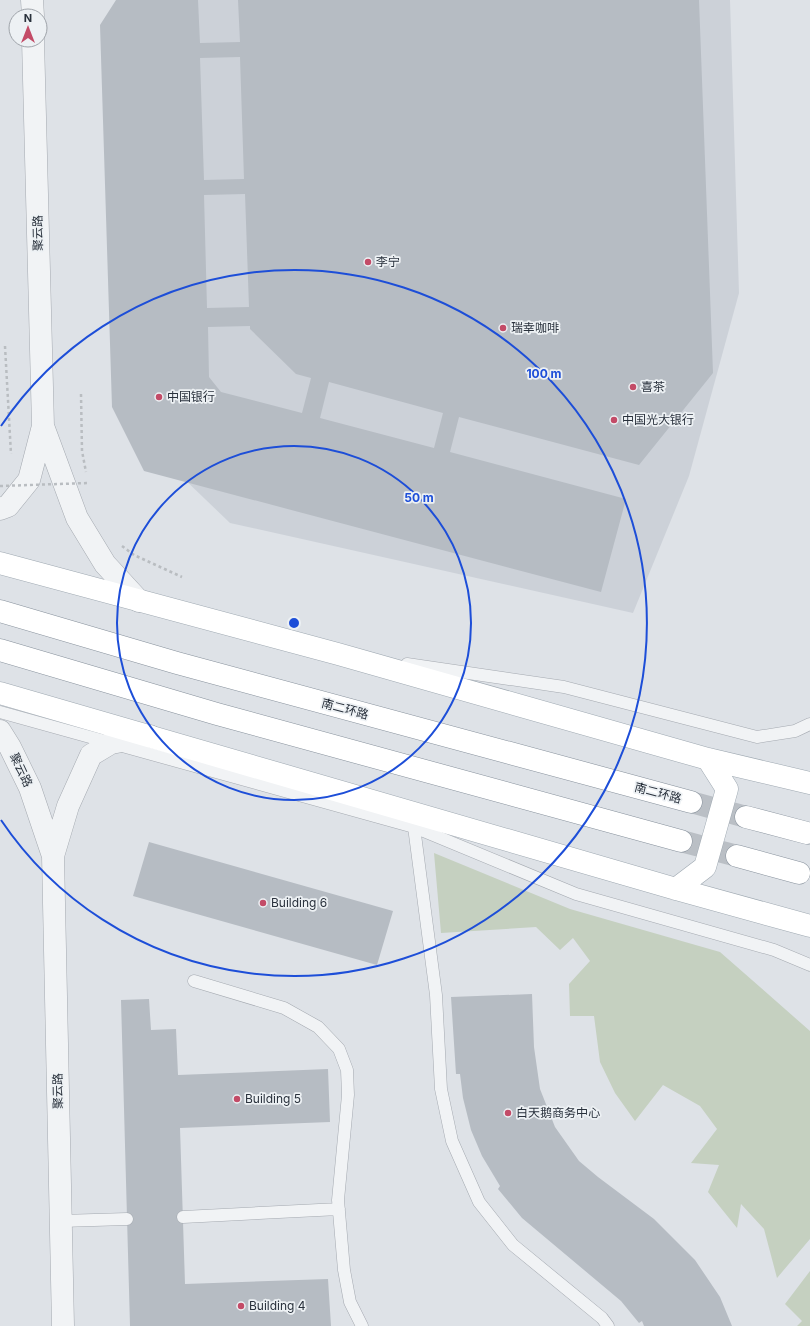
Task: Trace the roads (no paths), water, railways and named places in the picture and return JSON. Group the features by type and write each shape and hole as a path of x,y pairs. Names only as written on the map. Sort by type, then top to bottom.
{"main road":[{"path":"0,563 338,654 708,759 810,783"},
{"name":"南二环路","path":"0,611 177,663 691,802"},
{"path":"0,650 217,714 681,841"},
{"path":"0,693 676,889 810,926"},
{"path":"676,889 705,867 727,789 708,759"},
{"path":"746,817 807,833"},
{"path":"737,856 799,873"}],"street":[{"name":"聚云路","path":"33,48 42,426"},
{"path":"0,509 8,506 29,480 42,426"},
{"path":"42,426 77,518 105,564 139,601"},
{"name":"聚云路","path":"0,731 10,747 30,788 53,856 63,1326"},
{"name":"聚云路","path":"53,856 68,806 91,756 111,743 150,736"}],"lane":[{"path":"338,654 564,687 757,737 795,731 810,724"},
{"path":"0,712 414,827 576,894 774,950 810,965"},
{"path":"414,827 436,995 441,1089 452,1142 479,1202 512,1245 602,1318 608,1326"},
{"path":"194,981 284,1008 318,1027 339,1050 347,1070 348,1095 338,1200 344,1270 350,1302 362,1326"},
{"path":"183,1217 339,1209"},
{"path":"61,1221 127,1219"}],"tunnel":[{"path":"691,802 746,817"},
{"path":"681,841 737,856"}],"place":[{"name":"李宁","path":"368,262"},
{"name":"瑞幸咖啡","path":"503,328"},
{"name":"喜茶","path":"633,387"},
{"name":"中国银行","path":"159,397"},
{"name":"中国光大银行","path":"614,420"},
{"name":"Building 6","path":"263,903"},
{"name":"Building 5","path":"237,1099"},
{"name":"白天鹅商务中心","path":"508,1113"},
{"name":"Building 4","path":"241,1306"}]}
